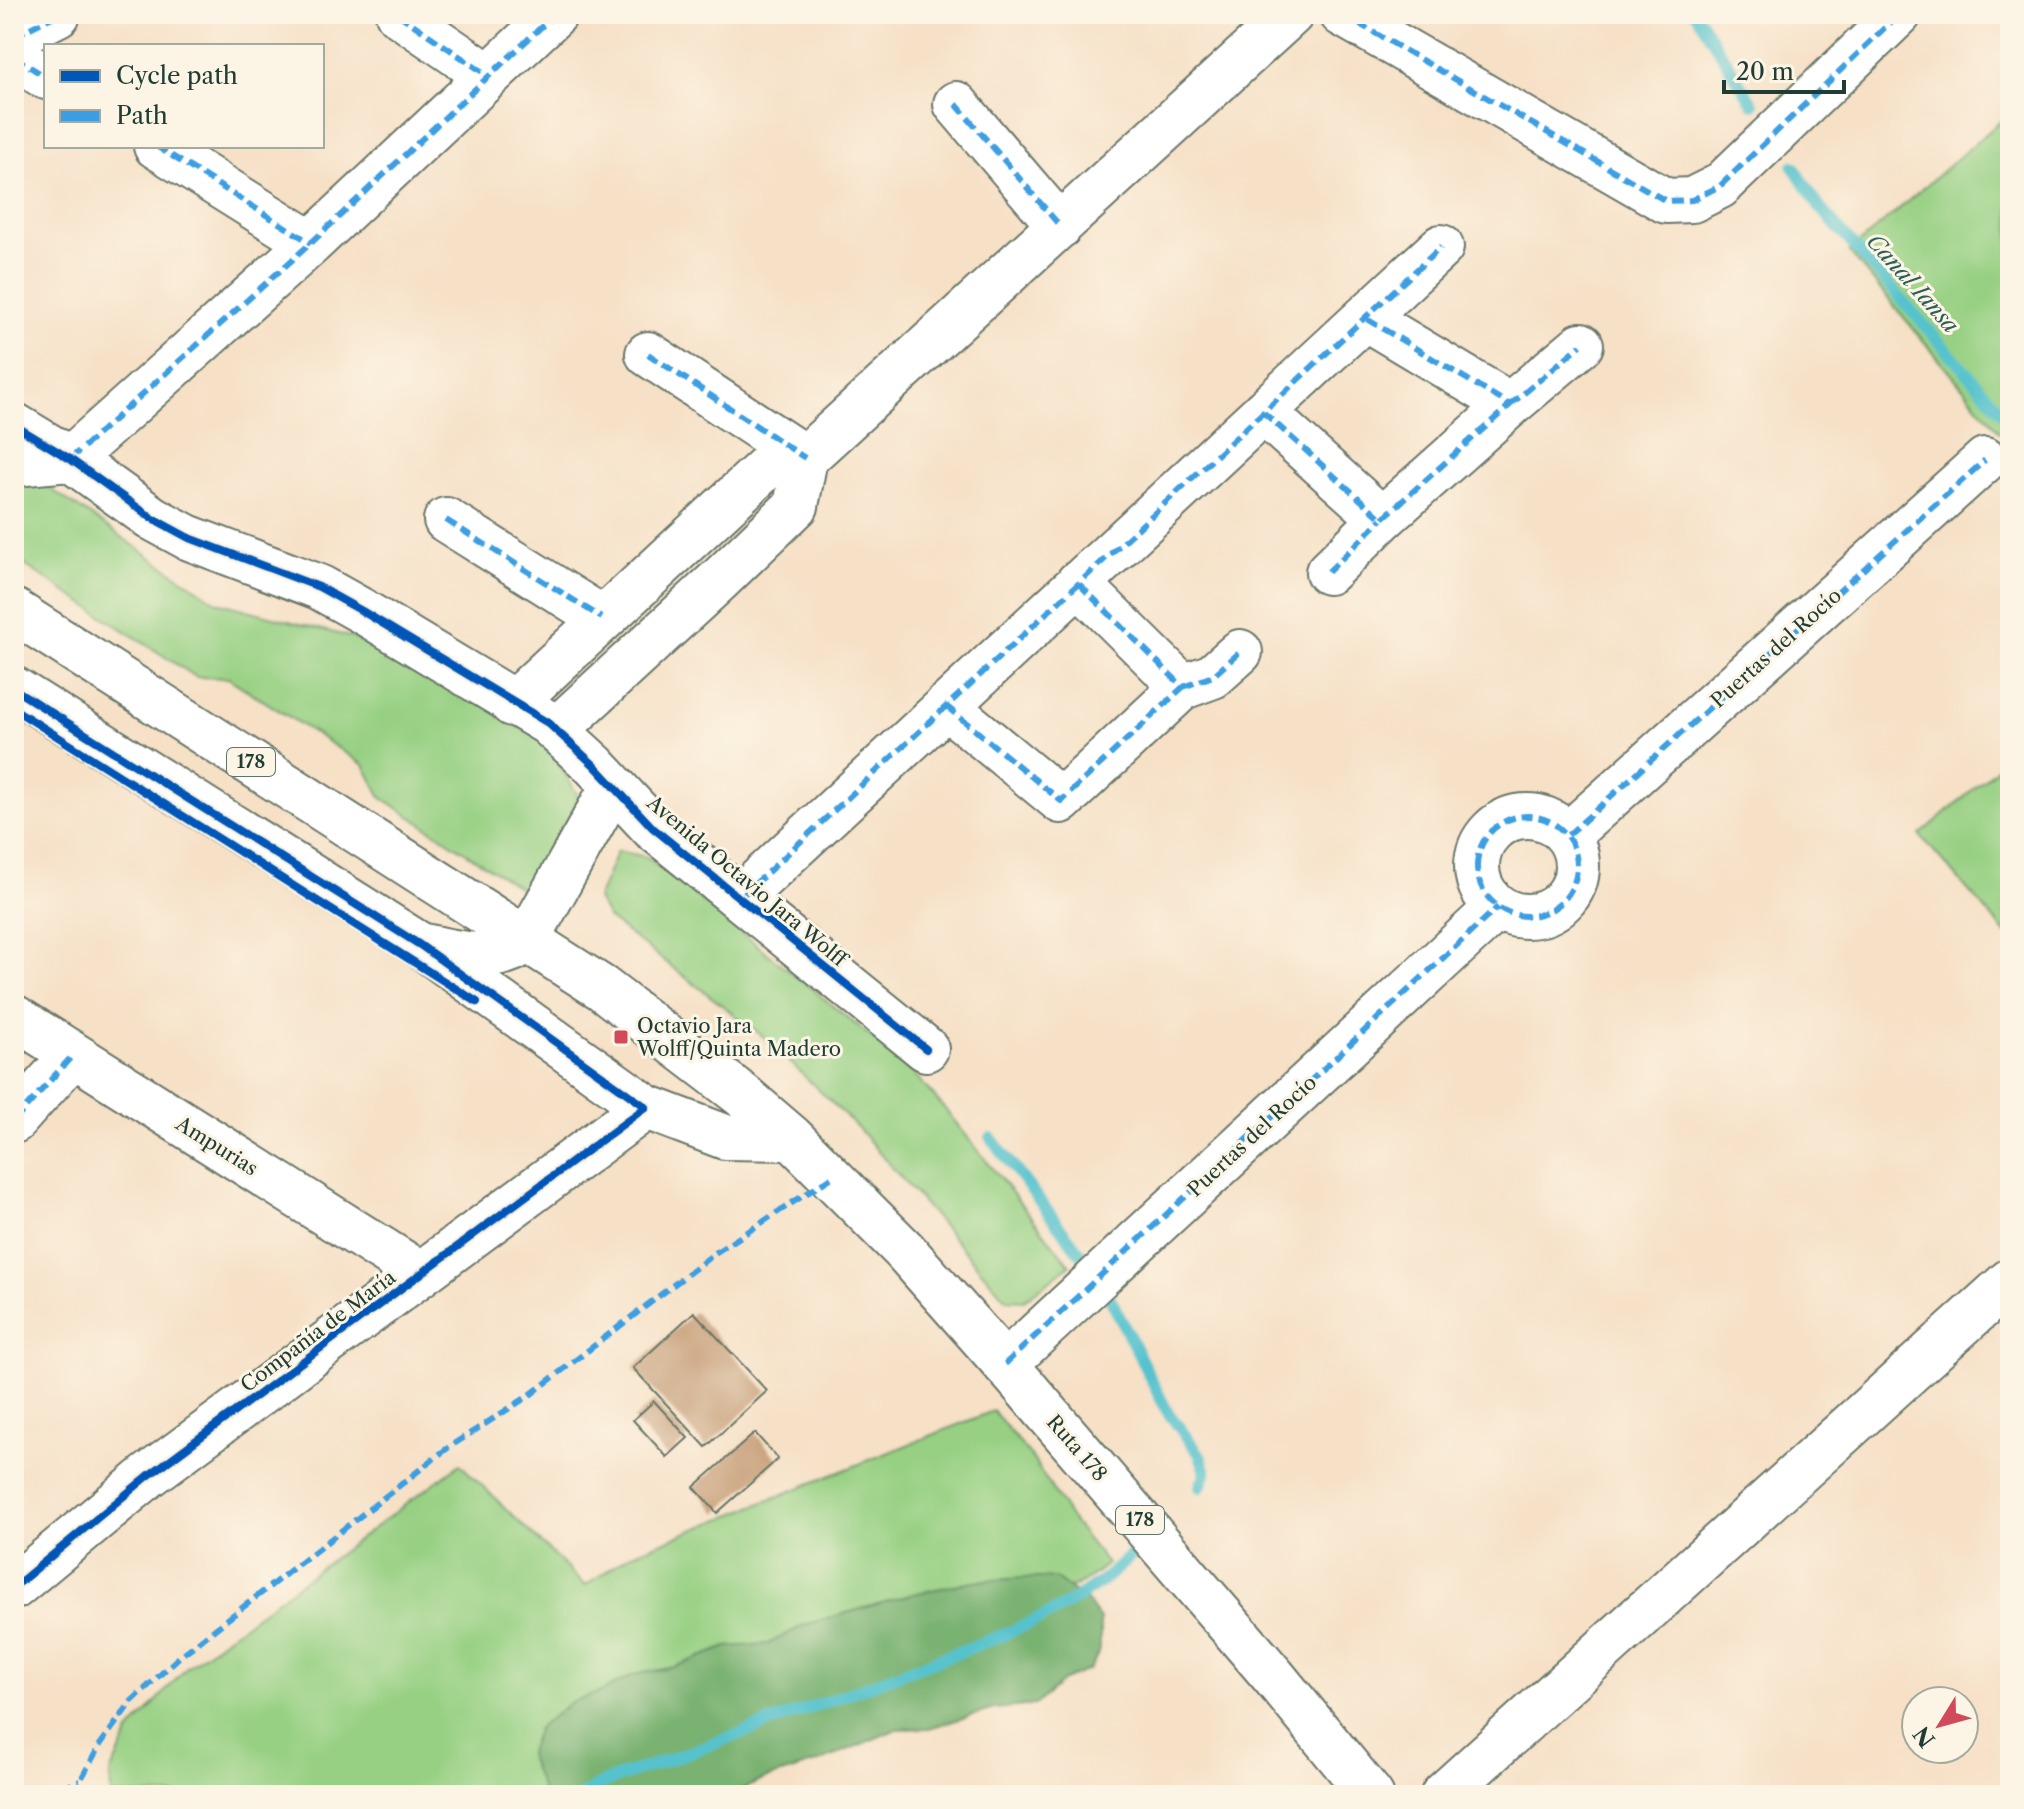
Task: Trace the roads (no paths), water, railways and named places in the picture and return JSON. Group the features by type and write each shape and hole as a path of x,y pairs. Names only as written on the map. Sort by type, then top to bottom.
{"street":[{"path":"14,36 58,14"},
{"path":"398,14 487,75"},
{"path":"14,464 70,459 311,243 555,14"},
{"path":"512,704 771,463 805,458 1291,14"},
{"path":"1342,14 1666,201 1692,200 1720,186 1899,14"},
{"path":"14,57 44,76"},
{"path":"956,104 1060,226"},
{"path":"159,148 311,243"},
{"path":"741,897 1441,247"},
{"path":"1365,318 1510,405"},
{"path":"1328,572 1382,519 1581,345"},
{"path":"648,354 805,458"},
{"path":"1263,412 1382,519"},
{"name":"Avenida Octavio Jara Wolff","path":"14,425 70,459 152,518 187,537 319,587 556,730 653,828 926,1049"},
{"path":"556,730 796,506 805,458"},
{"name":"Puertas del Rocío","path":"1568,835 1985,460"},
{"path":"446,520 602,618"},
{"path":"684,543 719,580"},
{"path":"1078,583 1183,687"},
{"name":"178","path":"14,611 602,988 742,1095 792,1138"},
{"path":"946,706 1061,801 1183,687 1213,676 1240,652"},
{"path":"14,689 420,945 646,1107 725,1137 792,1138"},
{"path":"420,945 496,956 509,953 527,940 613,786"},
{"path":"1521,816 1539,817 1555,824 1568,835 1578,859 1574,885 1559,906 1548,913 1522,916 1509,914 1498,907 1486,895 1478,879 1481,845 1491,831 1505,821 1521,816"},
{"name":"Puertas del Rocío","path":"1005,1364 1498,907"},
{"name":"Ampurias","path":"14,1017 421,1274"},
{"path":"14,1121 73,1055"},
{"name":"Compañía de María","path":"14,1587 148,1476 646,1107"},
{"name":"Ruta 178","path":"792,1138 904,1250 1005,1364 1274,1677 1371,1795"},
{"path":"1443,1795 2010,1281"}],"waterway":[{"name":"Canal Iansa","path":"1696,14 1753,104"},
{"name":"Canal Iansa","path":"1793,166 1820,208 2010,421"},
{"path":"991,1138 1079,1252"},
{"path":"1111,1300 1167,1411 1200,1455 1206,1472 1200,1487"},
{"path":"583,1795 602,1783 1022,1627 1079,1597 1130,1556"}],"place":[{"name":"Octavio Jara Wolff/Quinta Madero","path":"621,1037"}]}
